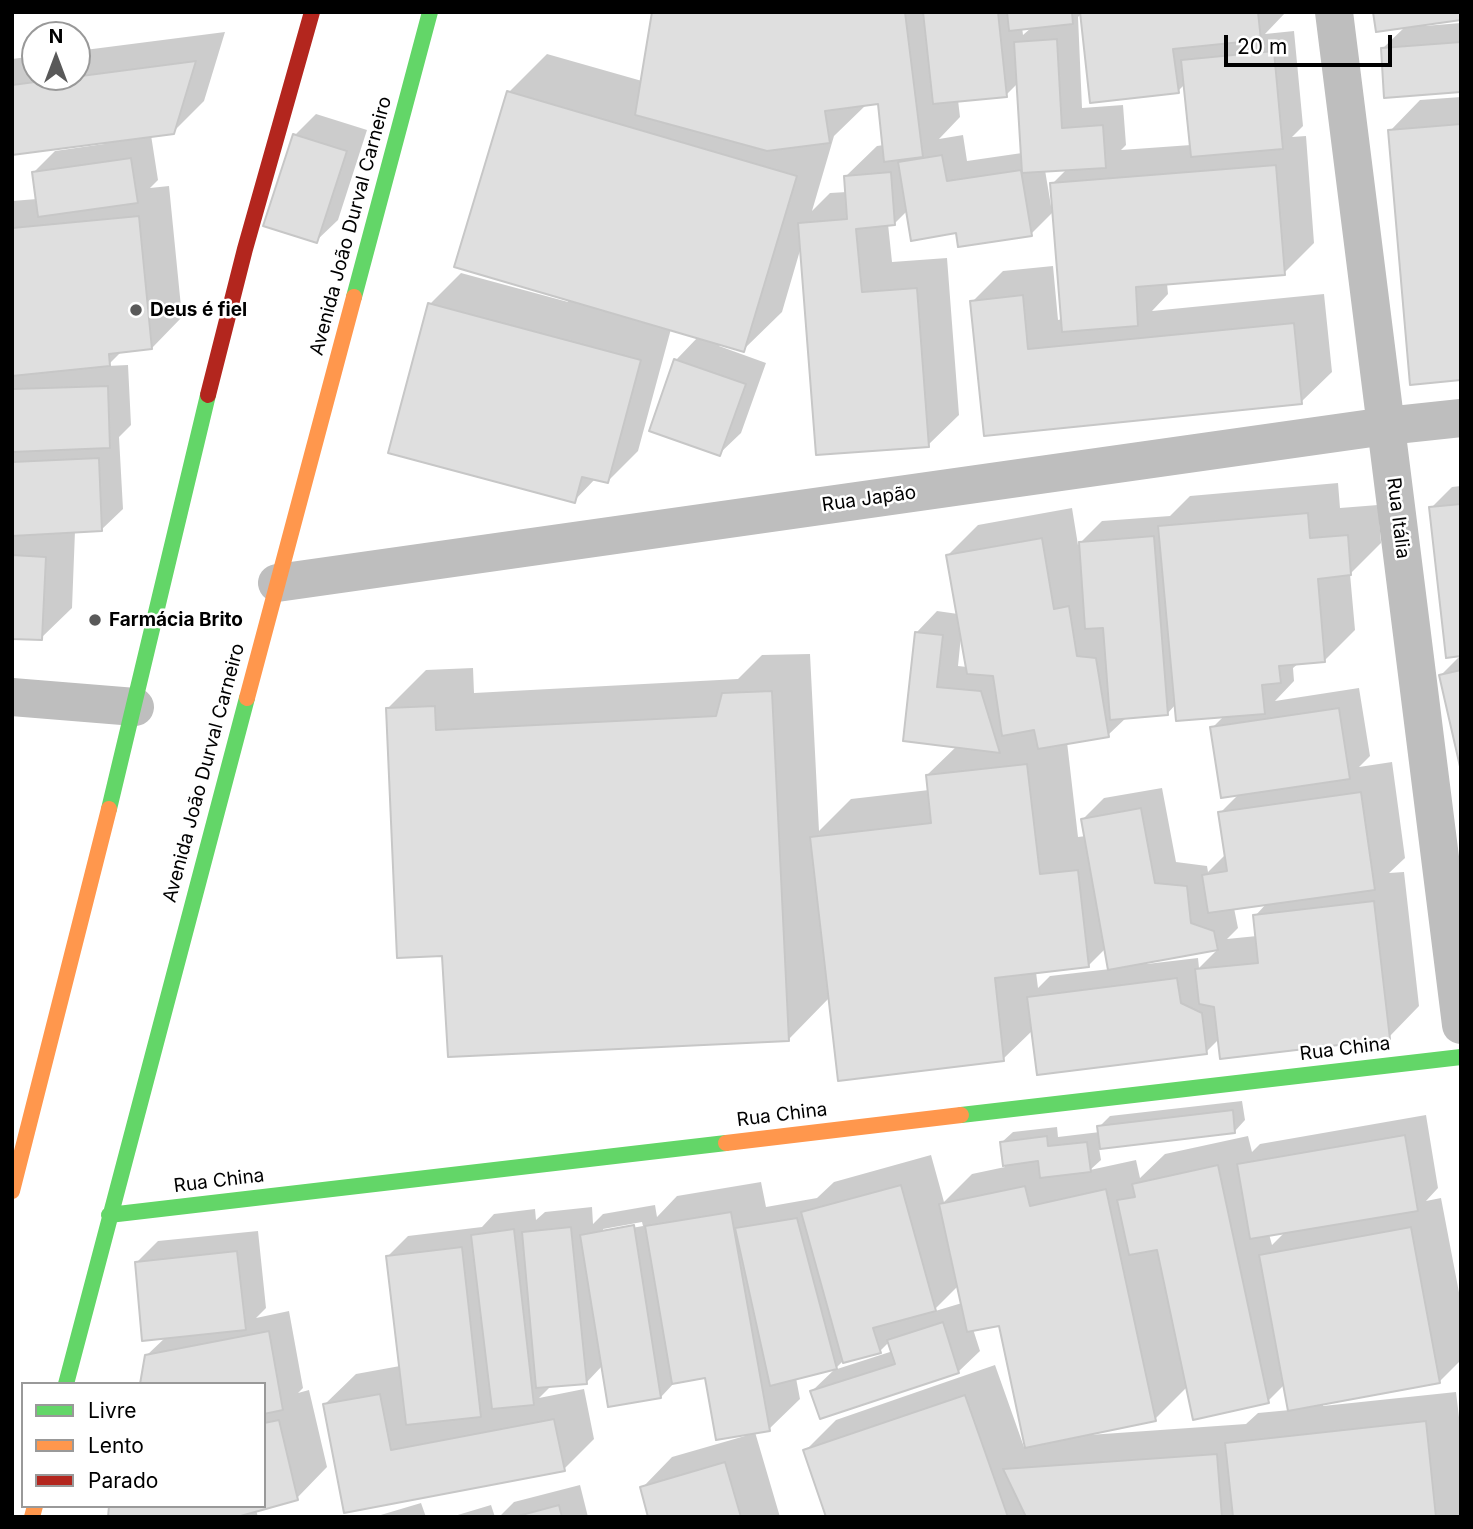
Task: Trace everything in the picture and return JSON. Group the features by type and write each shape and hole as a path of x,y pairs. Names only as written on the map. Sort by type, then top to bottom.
{"main road":[{"path":"12,1191 135,707 194,449 245,249 312,12"},
{"name":"Avenida João Durval Carneiro","path":"67,1382 430,12"},
{"name":"Rua China","path":"109,1215 1461,1057"}],"street":[{"name":"Rua Itália","path":"1334,12 1461,1025"},
{"name":"Rua Japão","path":"277,583 1386,425 1461,418"},
{"path":"12,697 135,707"}],"building":[{"path":"652,12 905,12 923,157 884,162 878,104 825,111 830,143 767,151 635,115"},
{"path":"923,12 998,12 1007,97 933,104"},
{"path":"1007,12 1072,12 1073,24 1009,31"},
{"path":"1080,12 1258,12 1261,40 1173,49 1179,93 1090,103"},
{"path":"1373,12 1461,12 1461,20 1376,32"},
{"path":"1057,39 1062,128 1103,125 1106,168 1022,173 1014,42"},
{"path":"1461,42 1461,92 1384,98 1381,48"},
{"path":"1274,51 1283,149 1191,157 1181,60"},
{"path":"196,61 174,134 12,155 12,85 21,84 21,91 91,91 91,75"},
{"path":"507,91 797,176 744,352 454,267"},
{"path":"1461,124 1461,380 1410,385 1388,130"},
{"path":"293,134 347,151 317,243 263,226"},
{"path":"942,155 947,181 1021,170 1032,236 958,247 956,233 911,241 898,162"},
{"path":"131,158 138,203 38,217 32,172"},
{"path":"1276,165 1285,275 1136,287 1138,326 1062,332 1050,183"},
{"path":"891,172 895,225 856,229 862,292 917,288 929,447 816,455 798,223 847,219 844,176"},
{"path":"139,216 152,349 109,354 110,366 12,376 12,228"},
{"path":"1023,295 1028,349 1294,323 1302,404 984,436 970,301"},
{"path":"428,303 641,360 608,483 582,477 575,503 388,453"},
{"path":"674,359 746,384 720,456 649,431"},
{"path":"108,386 110,448 12,452 12,389"},
{"path":"99,458 102,531 12,536 12,462"},
{"path":"1461,504 1461,656 1446,658 1429,507"},
{"path":"1308,513 1310,538 1348,535 1351,575 1318,579 1325,662 1279,666 1281,683 1262,685 1265,714 1176,721 1158,526"},
{"path":"1154,536 1168,715 1110,720 1103,628 1085,629 1079,542"},
{"path":"1042,538 1054,609 1069,606 1077,656 1096,658 1109,737 1038,749 1034,730 1002,736 993,676 967,674 946,555"},
{"path":"12,555 46,557 42,640 12,639"},
{"path":"915,632 943,635 937,687 981,691 1000,753 903,741"},
{"path":"1461,670 1461,771 1439,675"},
{"path":"772,691 789,1041 448,1057 442,956 397,958 386,708 435,706 436,730 716,716 722,693"},
{"path":"1339,708 1350,779 1221,798 1210,727"},
{"path":"1027,764 1040,874 1078,870 1089,967 995,978 1004,1061 838,1081 810,837 931,823 926,775"},
{"path":"1361,792 1375,890 1208,913 1202,875 1227,871 1218,812"},
{"path":"1141,808 1155,883 1187,886 1191,923 1214,931 1218,950 1108,970 1081,819"},
{"path":"1374,901 1390,1039 1220,1059 1214,1007 1199,1004 1195,969 1258,963 1253,915"},
{"path":"1177,978 1181,1003 1202,1013 1207,1054 1037,1075 1027,997"},
{"path":"1233,1110 1235,1133 1100,1149 1097,1126"},
{"path":"1405,1135 1418,1211 1250,1239 1237,1164"},
{"path":"1047,1136 1048,1146 1087,1142 1091,1172 1040,1178 1038,1161 1003,1166 1000,1142"},
{"path":"1218,1165 1269,1403 1193,1420 1157,1250 1129,1255 1117,1200 1135,1197 1132,1184"},
{"path":"901,1185 936,1311 873,1328 881,1353 843,1363 801,1212"},
{"path":"1025,1186 1030,1206 1106,1189 1156,1421 1025,1448 999,1326 967,1332 939,1204"},
{"path":"731,1212 770,1431 716,1440 705,1378 672,1384 645,1226"},
{"path":"797,1218 837,1369 770,1386 735,1228"},
{"path":"634,1225 661,1398 608,1407 580,1235"},
{"path":"571,1227 587,1384 536,1388 522,1232"},
{"path":"1411,1227 1440,1383 1288,1411 1259,1255"},
{"path":"514,1229 534,1405 492,1409 471,1235"},
{"path":"462,1247 481,1417 406,1425 386,1256"},
{"path":"237,1251 246,1330 142,1341 135,1262"},
{"path":"943,1322 959,1373 820,1419 810,1391 895,1364 887,1340"},
{"path":"269,1331 283,1410 266,1414 266,1382 140,1382 145,1355"},
{"path":"380,1394 391,1450 554,1419 565,1471 344,1513 323,1404"},
{"path":"965,1395 1008,1517 826,1517 803,1450"},
{"path":"279,1420 298,1500 237,1517 108,1517 109,1508 266,1508 266,1423"},
{"path":"1426,1421 1436,1517 1233,1517 1225,1443"},
{"path":"1217,1454 1222,1517 1026,1517 1003,1469"},
{"path":"725,1462 741,1517 648,1517 640,1487"},
{"path":"559,1505 562,1517 514,1517"}],"traffic: fast":[{"path":"354,297 430,12"},
{"path":"109,809 208,395"},
{"path":"67,1382 247,698"},
{"path":"961,1115 1461,1057"},
{"path":"109,1215 726,1143"}],"traffic: slow":[{"path":"247,698 354,297"},
{"path":"12,1191 109,809"},
{"path":"726,1143 961,1115"},
{"path":"32,1517 34,1508"}],"traffic: jam":[{"path":"208,395 245,249 312,12"}],"place":[{"name":"Deus é fiel","path":"136,310"},
{"name":"Farmácia Brito","path":"95,620"}]}
